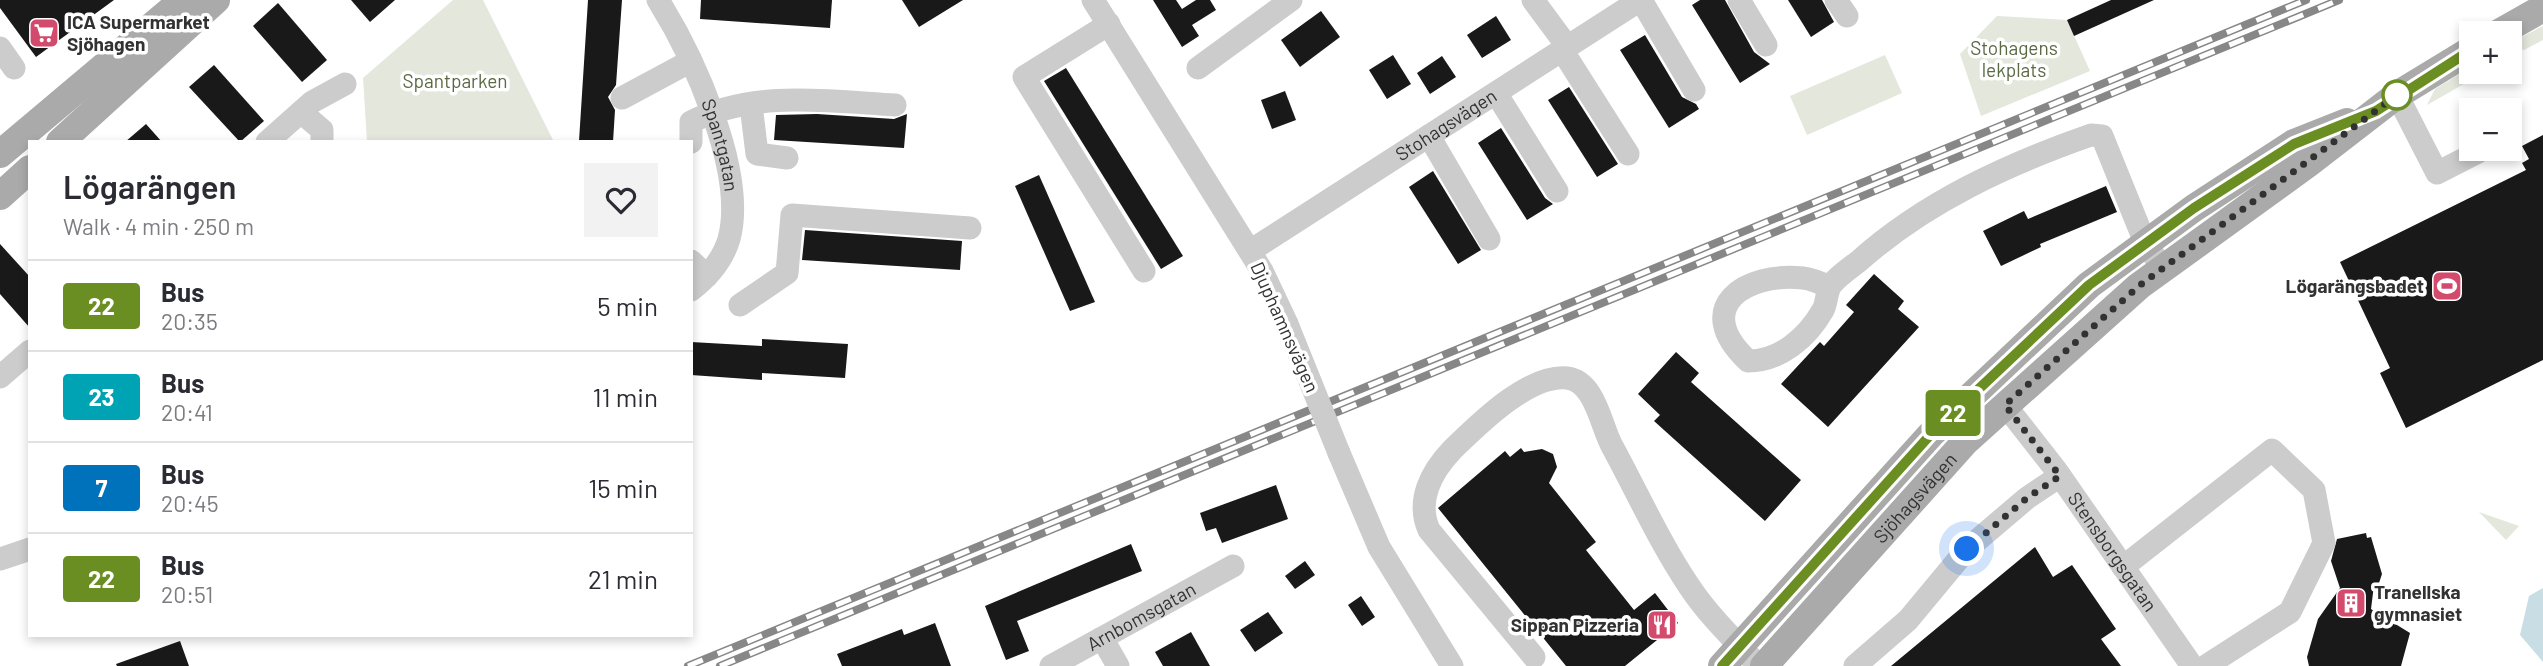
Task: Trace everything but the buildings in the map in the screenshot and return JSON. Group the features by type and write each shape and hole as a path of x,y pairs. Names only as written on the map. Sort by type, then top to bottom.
{"main road":[{"path":"0,154 183,0"},
{"path":"62,140 216,0"},
{"path":"2520,21 2543,8"},
{"name":"Sjöhagsvägen","path":"1746,661 1966,441 2162,269 2386,103 2459,57"},
{"name":"Sjöhagsvägen","path":"1746,661 1847,528 1932,433 2089,285 2146,243 2294,144 2386,103"},
{"path":"0,196 28,171"},
{"path":"1847,528 1901,491 1979,414 2005,405 2010,381 2039,332"}],"street":[{"name":"Spantgatan","path":"658,0 711,112 732,186 729,239 719,260 696,276"},
{"name":"Djuphamnsvägen","path":"1093,0 1250,251 1287,324 1379,547 1452,666"},
{"path":"1198,68 1291,0"},
{"path":"1533,0 1628,154"},
{"path":"1640,0 1694,90"},
{"name":"Stohagsvägen","path":"1250,251 1640,0"},
{"path":"1739,0 1766,45"},
{"path":"1109,24 1024,77 1144,271"},
{"path":"0,48 14,68"},
{"path":"622,98 689,62"},
{"path":"269,140 312,102 345,84"},
{"path":"1496,93 1557,191"},
{"path":"691,140 691,122 711,112 784,99 895,105"},
{"path":"2386,103 2437,173 2460,161"},
{"path":"751,105 757,154 788,158"},
{"path":"300,112 322,130 322,140"},
{"path":"1829,286 1804,278 1774,279 1741,291 1726,304 1722,318 1725,335 1748,361 1764,361 1789,348 1805,334 1825,308 1829,286 1901,224 1996,173 2091,135 2102,136 2146,243 2162,269"},
{"path":"1429,136 1489,239"},
{"path":"740,305 787,273 792,215 970,228"},
{"path":"0,377 28,353"},
{"path":"1534,657 1429,530 1422,515 1424,497 1439,464 1482,421 1515,396 1544,382 1567,378 1581,384 1591,397 1610,442 1689,587 1746,661"},
{"name":"Stensborgsgatan","path":"2005,405 2060,476 2192,666"},
{"path":"2123,567 2273,450 2314,490 2324,543 2290,612 2206,666"},
{"path":"1855,666 1908,620 1967,549 2027,498 2060,476"},
{"path":"0,559 28,550"},
{"name":"Arnbomsgatan","path":"1051,666 1233,566"},
{"path":"1102,638 1118,666"}],"green space":[{"name":"Spantparken","path":"453,0 483,0 553,140 367,140 363,78"},
{"name":"Stohagens lekplats","path":"1997,16 2067,20 2090,71 1981,116 1960,54"},
{"path":"2543,26 2543,40 2524,50 2522,37"},
{"path":"1885,55 1902,93 1807,135 1790,96"},
{"path":"2459,74 2459,84 2464,84 2427,105 2435,89"},
{"path":"2479,512 2519,526 2506,540"}],"shaded area":[{"path":"2543,588 2543,662 2520,635 2529,596"}],"railway":[{"path":"688,666 2306,0"},
{"path":"720,666 2339,0"}],"bus line":[{"name":"22","path":"1722,666 1932,433 2089,285 2194,208 2294,144 2376,111 2459,57"}],"place":[{"name":"ICA Supermarket Sjöhagen","path":"44,33"},
{"name":"Lögarängsbadet","path":"2447,286"},
{"name":"Tranellska gymnasiet","path":"2351,603"},
{"name":"Sippan Pizzeria","path":"1662,625"}],"route":[{"path":"1967,549 2027,498 2060,476 2005,405 2139,286 2309,163 2397,95"}]}
